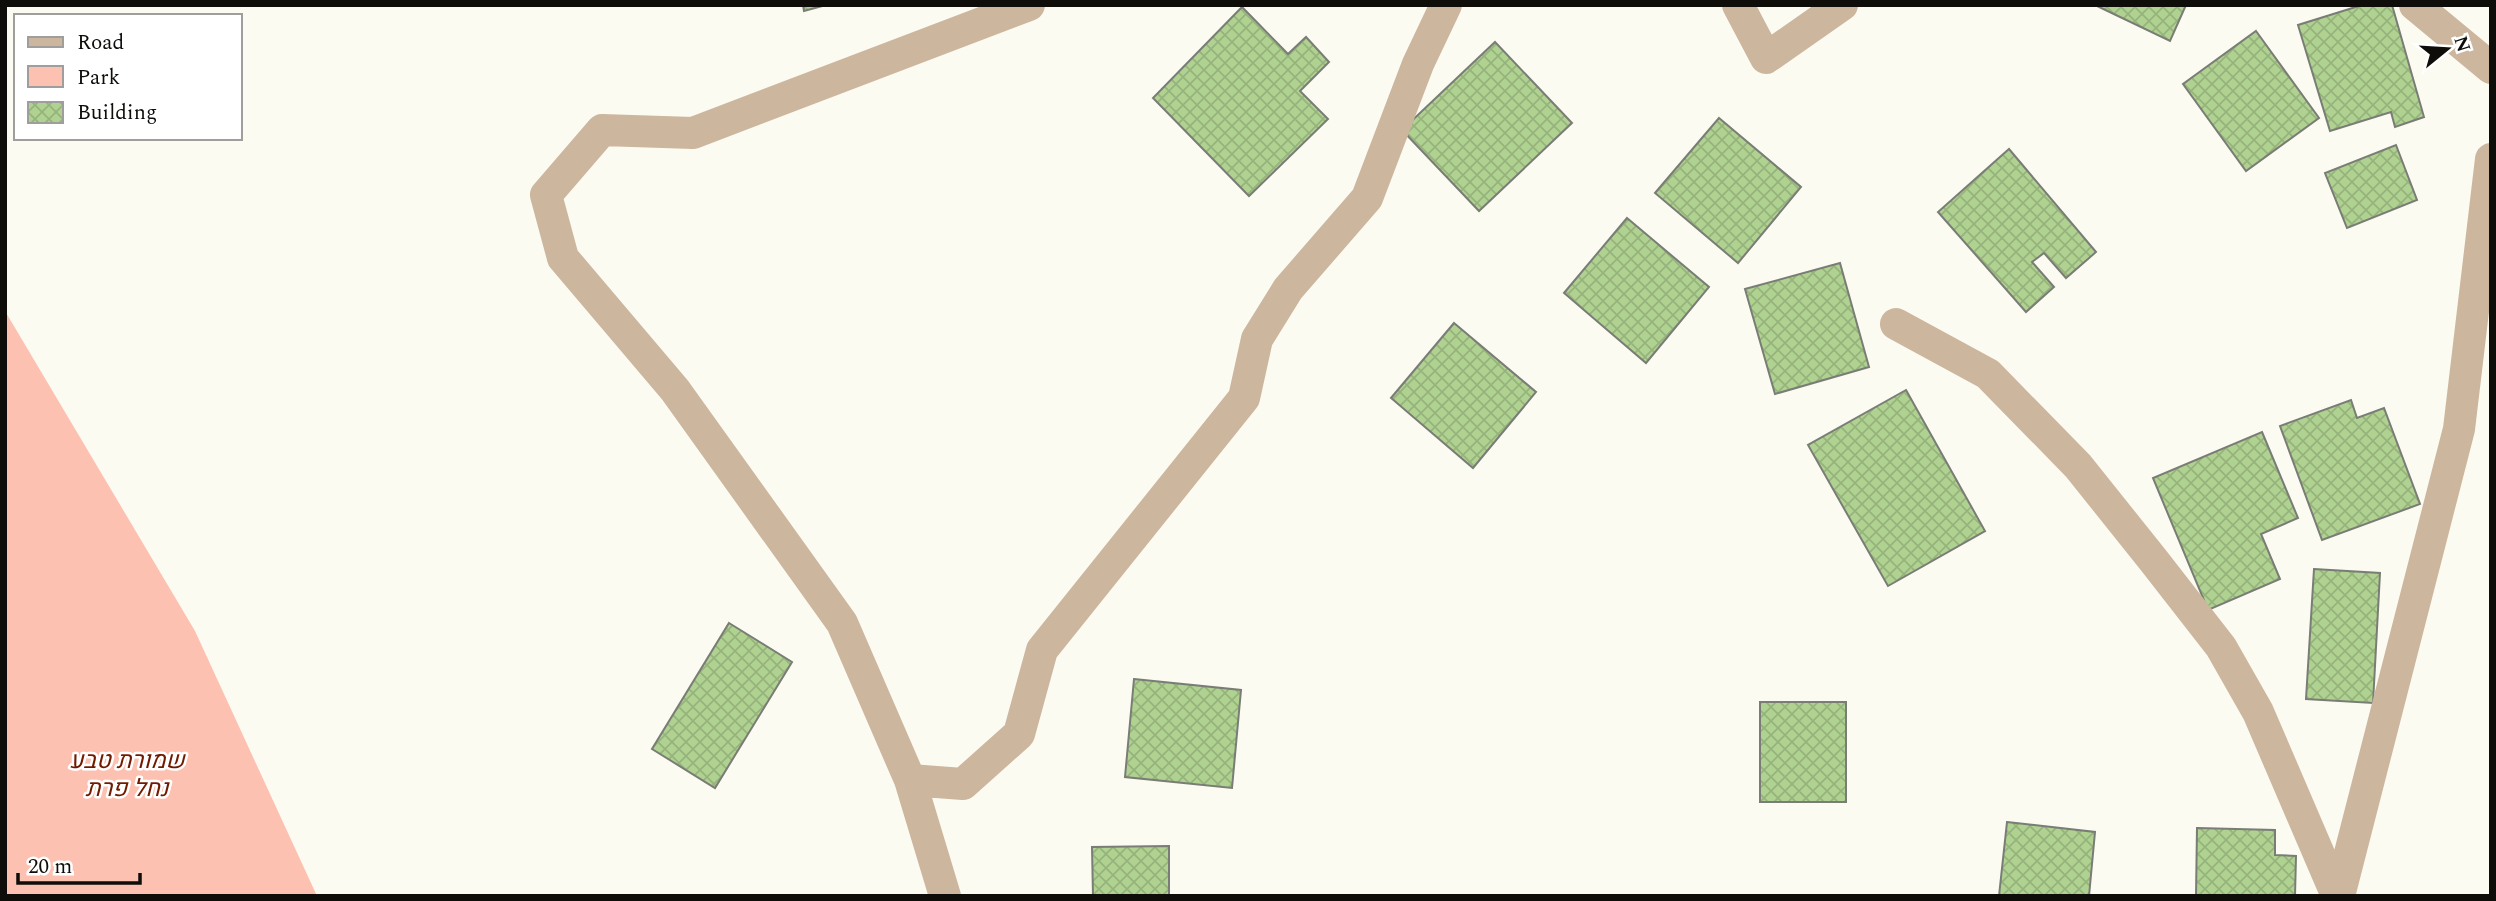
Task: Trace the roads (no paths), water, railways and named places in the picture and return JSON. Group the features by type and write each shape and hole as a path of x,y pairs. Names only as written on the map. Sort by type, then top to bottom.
{"street":[{"path":"945,896 911,780 842,623 675,390 564,258 546,195 602,130 693,133 1029,5"},
{"path":"911,780 963,785 1019,734 1042,650 1244,398 1257,339 1288,289 1367,198 1418,64 1446,5"},
{"path":"1738,5 1766,58 1842,5"},
{"path":"2415,5 2491,68"},
{"path":"2338,896 2459,429 2491,159"},
{"path":"1896,324 1988,374 2078,466 2221,647 2258,712 2338,896"}],"park label":[{"name":"שמורת טבע נחל פרת","path":"127,775"}]}
